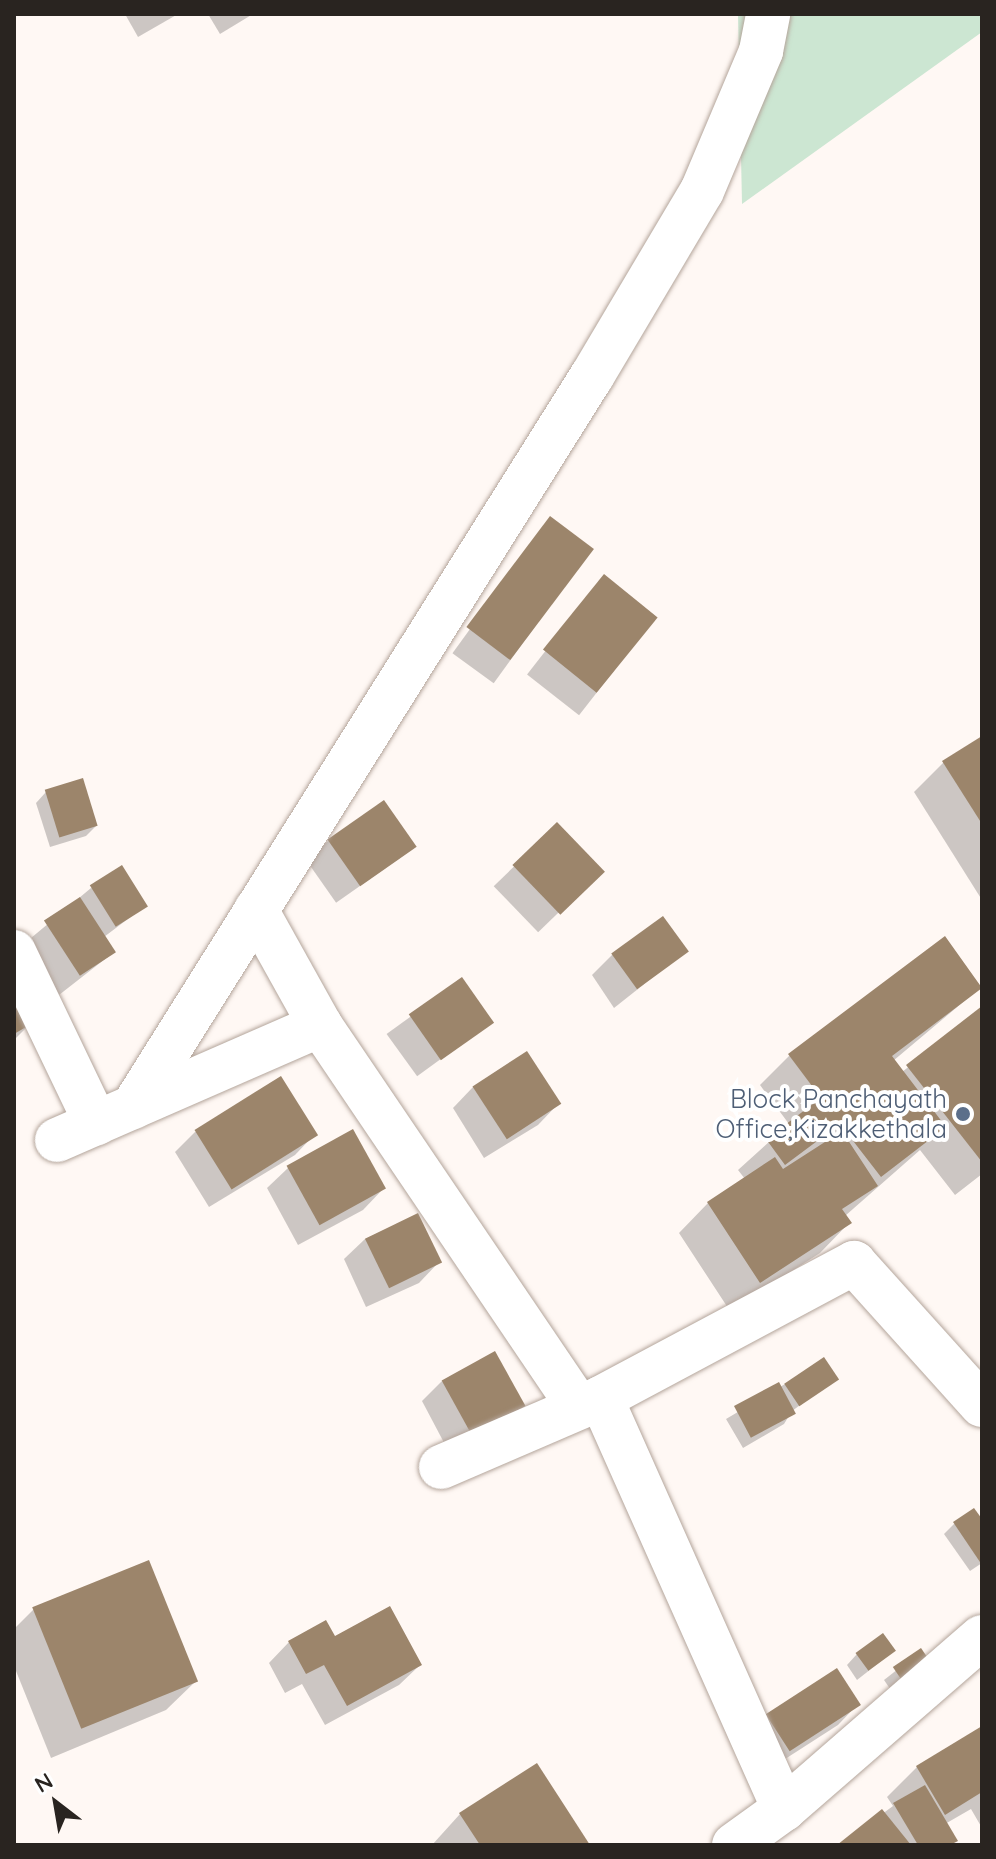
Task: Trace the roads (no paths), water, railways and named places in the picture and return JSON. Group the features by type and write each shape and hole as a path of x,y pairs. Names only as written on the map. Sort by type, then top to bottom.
{"street":[{"path":"115,1115 256,910 592,376 702,191 761,51 768,14"},
{"path":"256,910 320,1025 589,1401 784,1809"},
{"path":"14,952 115,1115"},
{"path":"57,1140 320,1025"},
{"path":"441,1467 589,1401 854,1263 982,1405"},
{"path":"734,1845 784,1809 982,1637"}],"place":[{"name":"Block Panchayath Office,Kizakkethala","path":"963,1114"}]}
